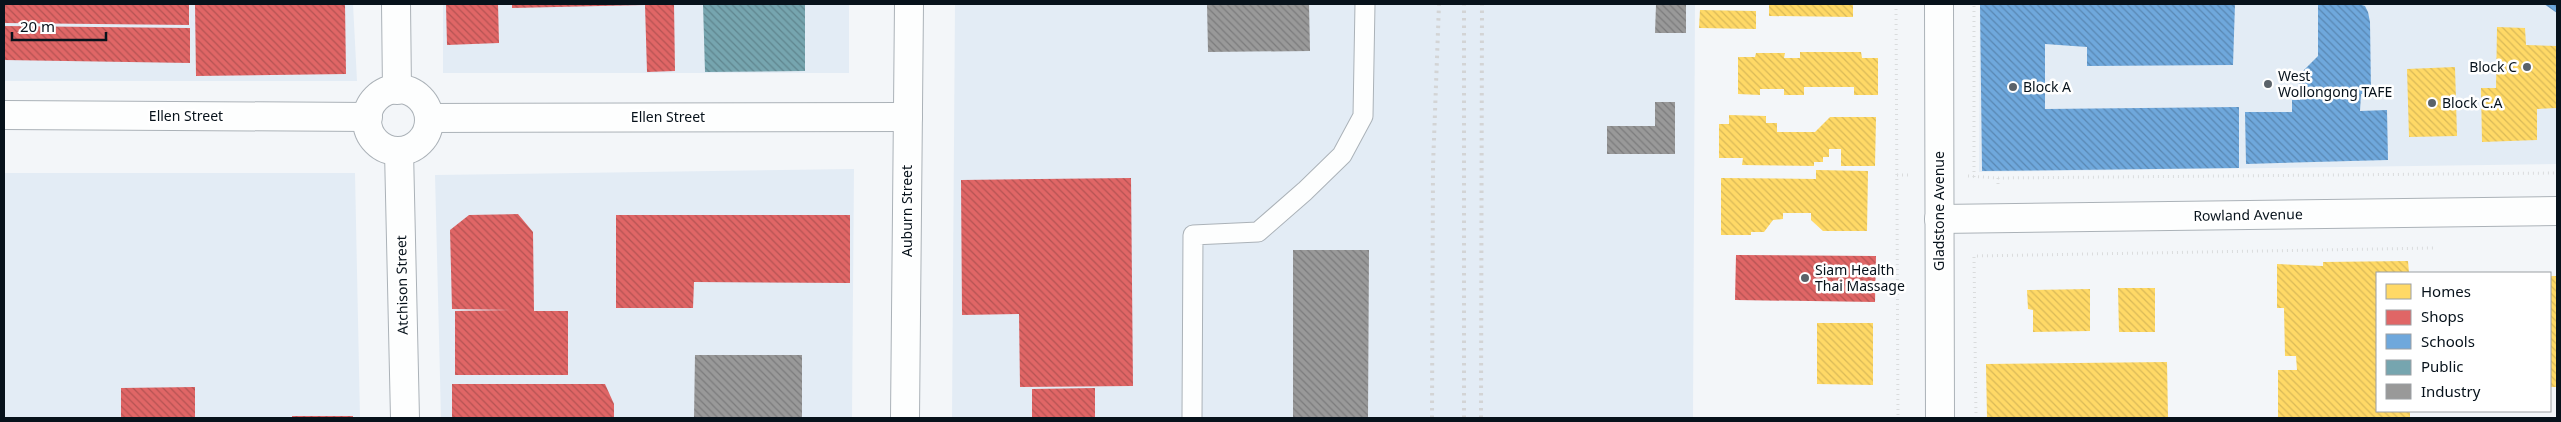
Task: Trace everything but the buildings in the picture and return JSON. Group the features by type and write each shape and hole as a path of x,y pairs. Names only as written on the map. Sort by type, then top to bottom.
{"street":[{"path":"396,4 398,90"},
{"name":"Auburn Street","path":"905,418 909,4"},
{"name":"Gladstone Avenue","path":"1939,4 1940,418"},
{"path":"398,90 411,92 419,98 426,105 429,118 426,134 421,142 413,148 392,151 374,140 369,131 368,117 372,104 382,94 398,90"},
{"name":"Ellen Street","path":"4,116 368,117"},
{"name":"Ellen Street","path":"429,118 908,117"},
{"name":"Atchison Street","path":"399,151 405,418"},
{"name":"Rowland Avenue","path":"1939,219 2557,211"}],"lane":[{"path":"1192,418 1193,235 1258,232 1305,191 1342,155 1363,116 1365,4"}],"path":[{"path":"1896,4 1898,418"},
{"path":"1974,4 1974,177"},
{"path":"1965,175 1998,178 2557,173"},
{"path":"1897,175 1910,175"},
{"path":"1998,178 1998,188"},
{"path":"1998,247 1998,256"},
{"path":"1976,418 1974,256 2434,248"}],"shaded area":[{"path":"4,4 353,4 357,81 4,81"},
{"path":"443,4 849,4 849,73 443,73"},
{"path":"955,4 1695,4 1693,418 952,418"},
{"name":"West Wollongong TAFE","path":"1980,4 2557,4 2557,164 1979,172"},
{"path":"854,169 852,418 441,418 435,175"},
{"path":"4,173 355,173 360,418 4,418"}],"railway":[{"path":"1432,418 1433,166 1439,4"},
{"path":"1464,4 1464,418"},
{"path":"1481,418 1482,4"}],"place":[{"name":"Block C","path":"2527,67"},
{"name":"West Wollongong TAFE","path":"2268,84"},
{"name":"Block A","path":"2013,87"},
{"name":"Block C.A","path":"2432,103"},
{"name":"Siam Health Thai Massage","path":"1805,278"}]}
